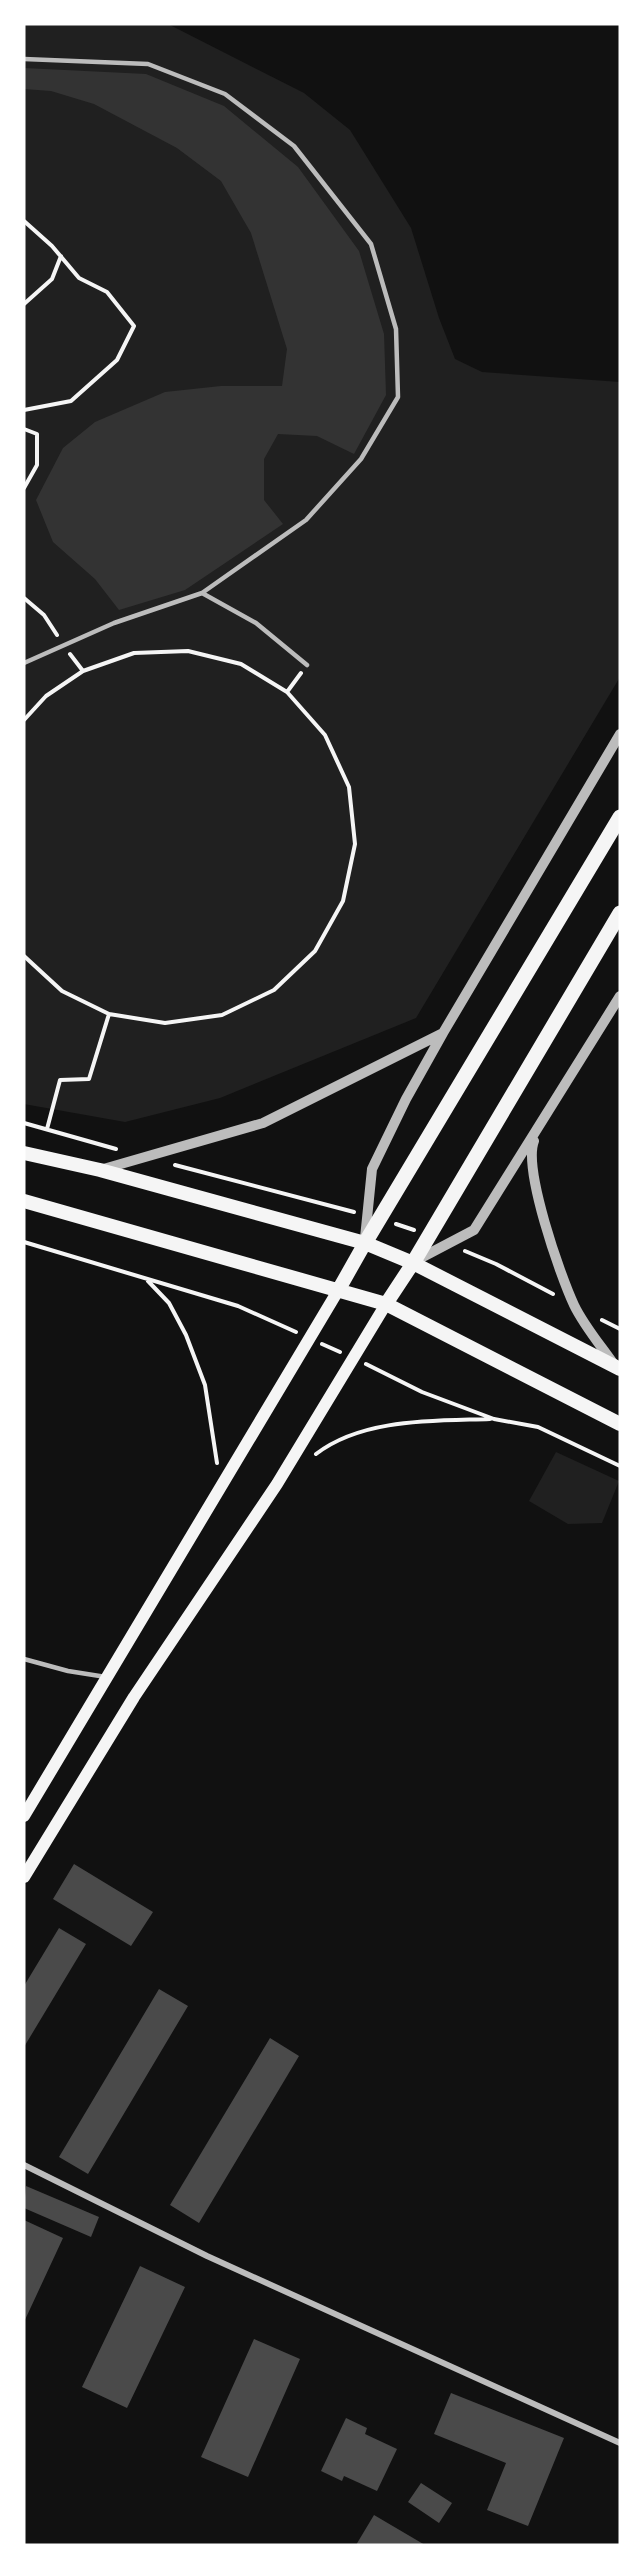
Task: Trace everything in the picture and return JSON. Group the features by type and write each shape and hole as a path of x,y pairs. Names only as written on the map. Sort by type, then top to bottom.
{"highway":[{"path":"365,1243 620,817"},
{"path":"412,1263 620,913"}],"main road":[{"path":"24,1153 100,1170 365,1243 412,1263 618,1368"},
{"path":"24,1201 386,1304 620,1424"},
{"path":"24,1816 365,1243"},
{"path":"24,1877 134,1697 277,1484 412,1263"}],"street":[{"path":"365,1243 372,1169 443,1033 620,734"},
{"path":"412,1263 474,1230 620,996"},
{"path":"100,1170 263,1123 443,1033"},
{"path":"540,1124 530,1150 546,1227 574,1306 618,1368"},
{"path":"24,2165 207,2256 620,2443"}],"lane":[{"path":"24,58 148,64 225,94 294,146 371,244 396,328 398,397 361,459 306,520 202,593 114,623 24,663"},
{"path":"202,593 256,622 307,665"},
{"path":"24,1659 68,1671 106,1677"}],"path":[{"path":"24,221 61,256 79,278 107,292 134,326 117,360 72,401 24,410"},
{"path":"24,304 52,279 61,256"},
{"path":"24,429 37,434 37,465 24,488"},
{"path":"24,598 44,615 83,671"},
{"path":"24,720 46,696 83,671 134,653 188,651 241,664 287,692 325,735 349,787 355,844 343,901 315,951 274,990 222,1015 165,1023 109,1014 62,991 24,956"},
{"path":"287,692 295,682"},
{"path":"47,1129 60,1080 89,1079 109,1014"},
{"path":"148,1280 169,1303 186,1335 205,1385 221,1485"},
{"path":"314,1456 332,1442 378,1428 415,1422 494,1419"}],"shaded area":[{"path":"24,24 168,24 304,93 350,130 411,228 439,318 455,359 482,372 620,382 620,677 416,1018 220,1098 125,1122 24,1104"},
{"path":"24,68 146,74 224,106 298,167 359,251 384,334 386,395 354,454 317,436 278,434 264,459 264,500 283,524 185,590 119,610 95,579 53,542 36,500 63,448 95,422 165,392 221,386 282,386 287,349 251,233 221,181 177,148 94,104 51,91 24,89"},
{"path":"556,1452 619,1481 602,1523 568,1524 529,1501"}],"building":[{"path":"74,1864 153,1912 131,1946 53,1899"},
{"path":"59,1928 86,1944 24,2047 24,1986"},
{"path":"159,1989 188,2006 88,2174 59,2157"},
{"path":"270,2038 299,2056 199,2223 170,2205"},
{"path":"26,2186 99,2217 91,2237 24,2208"},
{"path":"24,2220 63,2238 24,2322"},
{"path":"140,2266 185,2287 127,2408 82,2387"},
{"path":"254,2339 300,2359 248,2477 201,2457"},
{"path":"451,2393 564,2438 528,2526 487,2510 506,2463 434,2434"},
{"path":"346,2418 367,2428 365,2434 397,2449 377,2491 344,2476 342,2481 321,2471"},
{"path":"421,2483 452,2503 439,2523 408,2502"},
{"path":"374,2515 425,2545 356,2545"}]}
